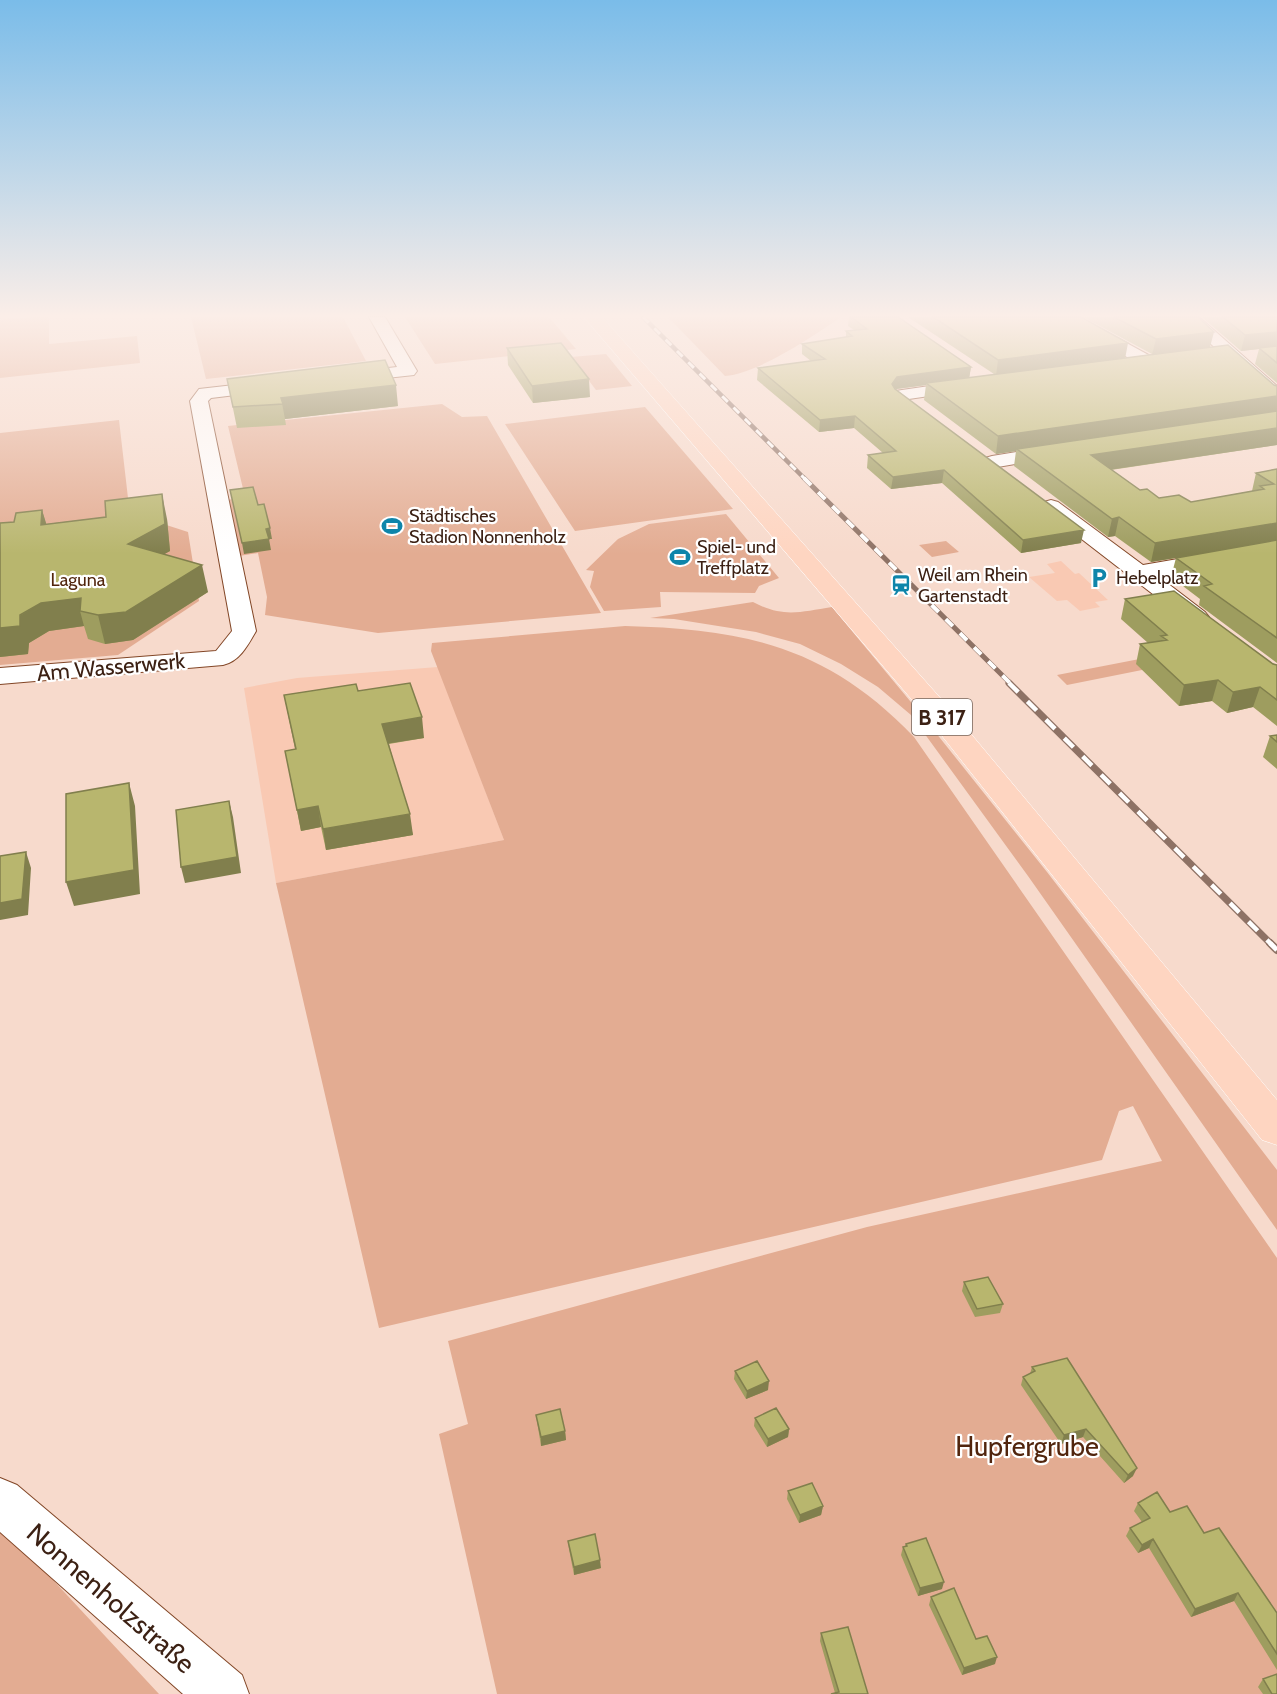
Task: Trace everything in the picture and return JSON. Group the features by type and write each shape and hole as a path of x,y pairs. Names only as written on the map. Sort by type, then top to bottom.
{"main road":[{"name":"B 317","path":"662,396 941,716 1277,1129"}],"street":[{"name":"Am Wasserwerk","path":"0,676 223,658 235,646 244,631 199,401 202,396"},
{"path":"903,396 926,413"},
{"path":"1075,449 984,455 1214,630"},
{"path":"1139,573 1277,549"},
{"name":"Nonnenholzstraße","path":"0,1501 223,1694"}],"shaded area":[{"path":"1061,561 1075,574 1079,573 1108,600 1095,602 1100,607 1080,611 1067,600 1057,601 1029,577 1055,573 1047,564"},
{"path":"438,667 504,840 276,883 244,688 297,678"}],"green space":[{"name":"Städtisches Stadion Nonnenholz","path":"442,404 462,417 487,416 601,613 378,633 265,615 267,597 258,553 239,556 227,500 245,497 228,426"},
{"path":"645,407 733,509 575,531 505,424"},
{"name":"Laguna","path":"119,420 131,524 154,521 188,532 199,601 118,655 0,665 0,433"},
{"name":"Spiel- und Treffplatz","path":"726,514 779,578 759,586 755,593 660,592 661,607 604,611 590,587 594,571 586,570 618,539 649,524"},
{"path":"946,541 959,552 932,557 919,545"},
{"path":"753,602 783,612 801,612 832,607 1047,872 1277,1170 1277,1230 1028,876 911,715 878,687 841,664 800,644 756,632 674,619 650,618"},
{"name":"Hupfergrube","path":"625,626 709,632 783,649 817,663 850,682 882,707 914,737 1277,1258 1277,1694 497,1694 439,1434 468,1424 448,1341 867,1227 1162,1161 1133,1106 1119,1111 1102,1160 379,1328 276,883 504,840 431,651 432,643"},
{"path":"1186,650 1197,659 1067,685 1057,675"},
{"path":"0,1523 159,1694 0,1694"}],"building":[{"path":"231,396 298,396 281,398 283,404 233,407"},
{"path":"791,396 904,396 1084,530 1023,540 944,470 893,477 868,455 896,451 855,416 820,420"},
{"path":"944,396 1277,396 998,436"},
{"path":"1277,411 1277,428 1091,455 1140,490 1147,489 1159,498 1179,495 1191,502 1264,489 1260,486 1274,484 1256,473 1277,469 1277,523 1155,543 1119,517 1112,519 1017,449"},
{"path":"253,487 258,505 264,504 270,528 266,529 269,539 242,543 230,490"},
{"path":"162,494 165,524 128,544 202,565 126,612 98,615 80,611 81,598 41,603 20,615 20,626 0,628 0,523 14,522 16,513 42,510 41,525 106,517 105,501"},
{"path":"1277,540 1277,638 1204,586 1212,584 1176,558"},
{"path":"1174,591 1277,665 1277,700 1260,687 1233,692 1218,680 1184,685 1140,644 1167,640 1161,636 1167,635 1125,599"},
{"path":"410,683 422,717 382,724 410,814 323,829 318,806 297,810 285,751 296,749 284,695 356,684 358,691"},
{"path":"1277,735 1277,742 1270,736"},
{"path":"129,783 134,870 66,882 66,794"},
{"path":"229,801 237,857 181,867 176,810"},
{"path":"26,852 22,899 0,903 0,856"},
{"path":"988,1277 1003,1304 977,1309 964,1282"},
{"path":"1067,1358 1137,1468 1128,1475 1086,1429 1064,1435 1023,1377 1035,1371 1032,1367"},
{"path":"757,1361 769,1381 747,1391 735,1371"},
{"path":"776,1408 789,1429 768,1439 755,1418"},
{"path":"560,1409 565,1431 541,1437 536,1415"},
{"path":"812,1483 823,1506 800,1515 788,1491"},
{"path":"1157,1492 1170,1512 1187,1506 1204,1533 1219,1528 1277,1613 1277,1654 1238,1593 1195,1609 1153,1539 1142,1545 1130,1528 1150,1518 1138,1503"},
{"path":"595,1534 600,1560 574,1567 568,1541"},
{"path":"926,1538 944,1582 920,1588 903,1547"},
{"path":"954,1588 976,1639 987,1636 997,1657 964,1668 931,1597"},
{"path":"848,1627 868,1694 831,1694 839,1692 821,1633"},
{"path":"1277,1674 1277,1694 1272,1694 1263,1679"}],"railway":[{"path":"722,396 804,478"},
{"path":"804,478 1011,684"},
{"path":"1009,683 1272,945"},
{"path":"1272,945 1277,950"}],"place":[{"name":"Städtisches Stadion Nonnenholz","path":"392,526"},
{"name":"Spiel- und Treffplatz","path":"680,557"},
{"name":"Hebelplatz","path":"1099,578"},
{"name":"Weil am Rhein Gartenstadt","path":"901,585"}]}
